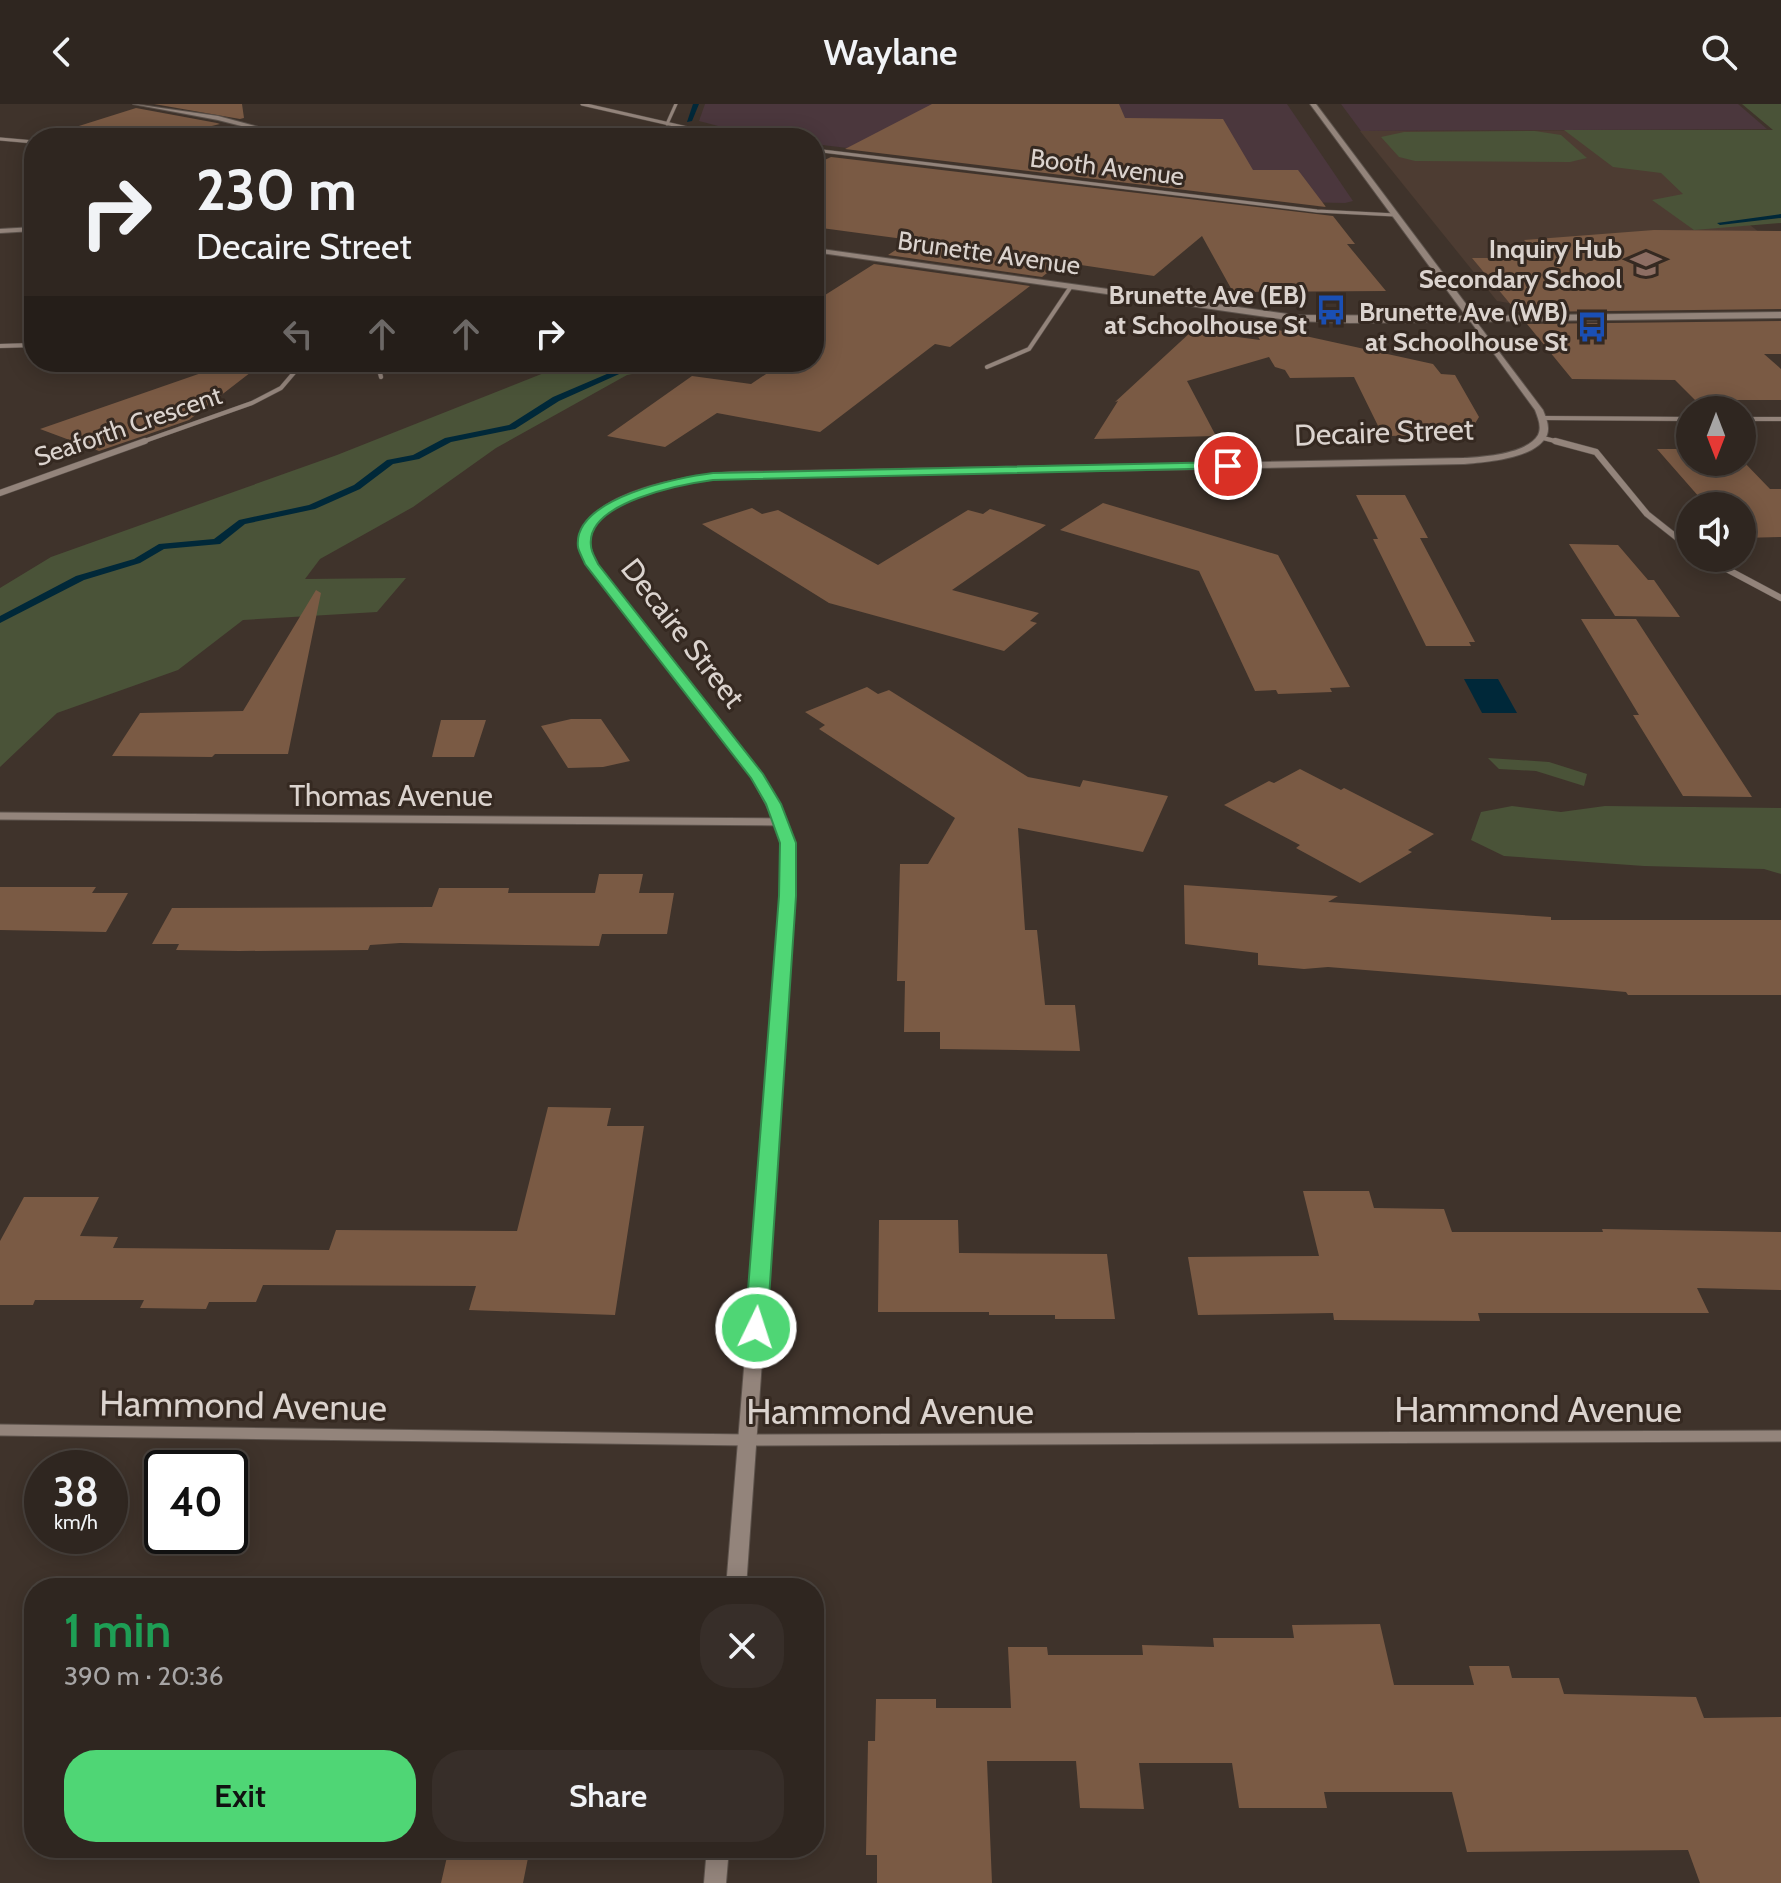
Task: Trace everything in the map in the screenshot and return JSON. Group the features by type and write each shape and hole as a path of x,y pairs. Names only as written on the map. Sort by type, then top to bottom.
{"main road":[{"path":"136,104 257,128"},
{"path":"1313,104 1472,318"},
{"name":"Brunette Avenue","path":"824,251 1295,318 1781,315"}],"street":[{"path":"582,104 680,128"},
{"path":"667,124 676,104"},
{"path":"0,139 24,141"},
{"name":"Booth Avenue","path":"824,151 1317,211 1395,215"},
{"path":"0,231 24,230"},
{"path":"987,367 1029,349 1070,288"},
{"path":"1472,318 1545,418 1547,428 1543,438 1596,452 1647,514 1676,537"},
{"path":"0,346 24,343"},
{"name":"Seaforth Crescent","path":"0,493 260,400 281,388 296,372"},
{"path":"380,372 381,377"},
{"path":"1545,418 1676,419"},
{"path":"1756,419 1781,419"},
{"name":"Decaire Street","path":"737,1578 789,868 788,843 758,777 587,556 584,545 592,524 622,501 680,481 747,474 1474,461 1522,450 1543,438"},
{"path":"1732,572 1781,598"},
{"name":"Thomas Avenue","path":"0,816 781,822"},
{"name":"Hammond Avenue","path":"0,1430 748,1440 1781,1436"},
{"path":"715,1883 717,1858"}],"shaded area":[{"path":"705,104 1287,104 1353,201 1296,202 824,145 824,128 726,128 699,121"},
{"path":"1341,104 1738,104 1767,129 1361,131"},
{"path":"1627,130 1781,249 1520,305 1497,301 1360,131"}],"green space":[{"path":"1742,104 1781,104 1781,223 1694,230 1652,200 1683,194 1661,173 1613,167 1564,130 1773,130"},
{"path":"1535,131 1561,135 1587,158 1570,162 1415,161 1399,157 1381,137 1404,132"},
{"path":"546,372 642,372 627,375 496,448 413,507 320,559 305,579 406,578 377,612 243,620 178,670 57,713 0,767 0,588 51,557 337,455"},
{"path":"1488,758 1549,762 1587,774 1584,786 1536,771 1499,769"},
{"path":"1512,806 1561,812 1605,806 1781,808 1781,874 1764,869 1644,866 1504,856 1471,840 1481,812"}],"water":[{"path":"1464,679 1498,679 1517,713 1482,713"}],"building":[{"path":"154,104 242,104 244,118 240,119"},
{"path":"932,104 1119,104 1125,118 1223,119 1253,170 1298,170 1326,207 845,149"},
{"path":"136,108 220,124 203,128 73,128"},
{"path":"831,157 1333,216 1355,244 1347,244 1386,291 1233,292 1202,236 1154,276 1061,262 1042,277 888,255 911,240 824,228 824,160"},
{"path":"1654,230 1781,231 1781,309 1517,312 1472,258 1543,258 1524,240"},
{"path":"874,264 1030,286 950,347 935,344 820,432 717,413 665,447 607,436 692,376 751,384 769,372 824,372 824,296"},
{"path":"1781,321 1781,354 1764,354 1781,369 1781,400 1756,400 1756,396 1691,396 1675,380 1572,379 1527,324"},
{"path":"1251,324 1433,364 1441,374 1455,375 1479,417 1468,435 1383,436 1354,377 1290,378 1285,370 1275,367 1269,357 1187,381 1216,436 1094,439 1118,401 1115,402 1192,331 1260,340"},
{"path":"204,372 251,372 189,420 99,451 40,429"},
{"path":"1657,449 1676,449 1676,471"},
{"path":"1756,474 1770,489 1781,489 1781,537 1756,538 1756,492 1695,492 1681,476"},
{"path":"1356,495 1405,495 1428,538 1420,538 1475,642 1469,642 1471,646 1426,646 1373,539 1378,539"},
{"path":"1103,503 1278,555 1350,687 1330,688 1332,692 1278,694 1276,690 1255,691 1199,571 1060,530"},
{"path":"752,508 762,514 778,510 878,565 968,510 983,514 990,509 1046,525 952,590 1039,613 1030,621 1037,623 1004,651 829,603 702,524"},
{"path":"1569,544 1618,545 1648,580 1654,580 1680,617 1615,616"},
{"path":"316,590 321,593 288,754 112,756 140,713 243,711"},
{"path":"1581,619 1636,619 1752,797 1683,796 1633,715 1639,715"},
{"path":"867,687 878,694 889,690 1028,777 1080,787 1083,780 1168,796 1143,852 1018,828 1025,930 1037,930 1045,1005 1075,1005 1080,1051 940,1049 940,1032 904,1032 905,981 897,981 900,864 928,864 955,818 819,729 825,725 805,712"},
{"path":"571,719 601,719 630,761 603,767 568,768 541,726"},
{"path":"441,720 486,720 474,757 432,757"},
{"path":"1300,769 1434,834 1408,850 1412,852 1360,883 1296,848 1300,845 1224,805 1269,781 1274,783"},
{"path":"599,874 643,874 639,893 674,893 667,934 602,934 599,946 400,943 370,945 368,950 239,951 176,950 179,944 152,944 172,908 432,907 439,888 509,888 508,893 595,893"},
{"path":"1184,885 1338,896 1328,902 1551,917 1551,920 1781,920 1781,995 1628,995 1626,992 1477,979 1328,967 1304,969 1258,965 1258,953 1185,944"},
{"path":"0,887 96,887 92,893 128,893 106,932 0,930"},
{"path":"548,1107 611,1108 607,1126 644,1126 615,1315 469,1310 476,1286 263,1285 256,1302 209,1302 206,1309 140,1308 144,1300 35,1300 33,1305 0,1305 0,1241 24,1197 99,1197 80,1236 118,1237 113,1248 329,1250 336,1230 517,1231"},
{"path":"1303,1191 1369,1191 1374,1208 1444,1209 1452,1232 1603,1232 1602,1229 1781,1232 1781,1290 1697,1288 1709,1313 1478,1313 1480,1321 1334,1320 1333,1313 1198,1315 1188,1257 1319,1256"},
{"path":"879,1220 958,1220 959,1253 1107,1254 1115,1319 1055,1319 1055,1315 989,1315 989,1312 878,1312"},
{"path":"1380,1624 1394,1685 1474,1685 1469,1666 1509,1666 1512,1678 1559,1678 1564,1694 1696,1697 1704,1718 1781,1717 1781,1883 1700,1883 1688,1850 1467,1852 1452,1792 1324,1792 1327,1808 1239,1808 1232,1763 1139,1763 1144,1809 1080,1808 1076,1761 987,1761 992,1883 877,1883 877,1855 866,1855 868,1741 875,1741 876,1699 936,1699 936,1708 1011,1708 1008,1647 1047,1647 1048,1655 1143,1655 1142,1645 1214,1647 1213,1638 1294,1638 1292,1625"},
{"path":"447,1858 528,1858 523,1883 441,1883"}],"waterway":[{"path":"689,121 696,104"},
{"path":"1720,223 1781,216"},
{"path":"0,620 80,578 137,561 162,546 217,542 242,522 312,507 357,487 390,462 416,457 448,440 512,427 556,399 619,372"}],"place":[{"name":"Inquiry Hub Secondary School","path":"1646,264"},
{"name":"Brunette Ave (EB) at Schoolhouse St","path":"1331,310"},
{"name":"Brunette Ave (WB) at Schoolhouse St","path":"1592,327"}],"route":[{"path":"756,1328 788,896 788,843 774,804 758,777 591,564 584,545 588,531 602,513 629,497 655,487 713,476 1228,466"}]}
